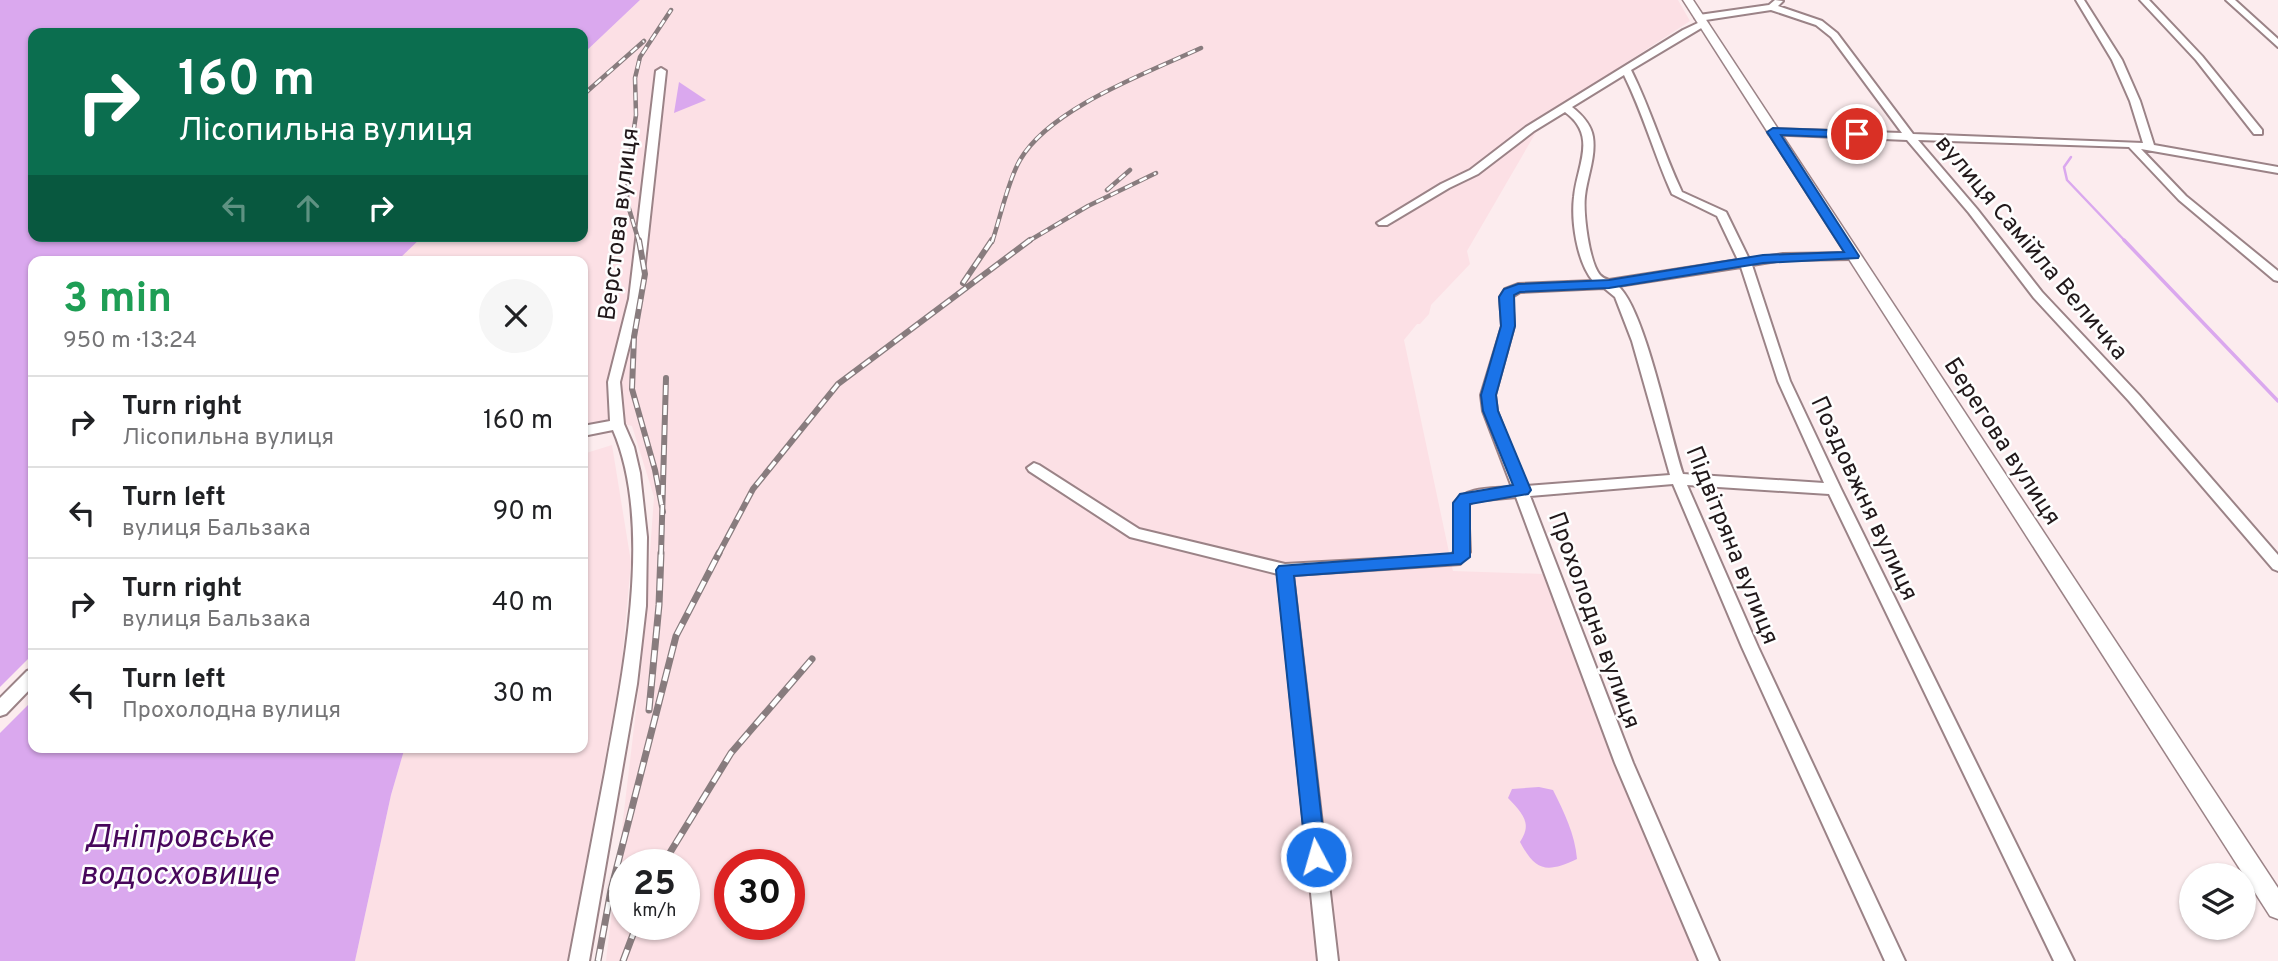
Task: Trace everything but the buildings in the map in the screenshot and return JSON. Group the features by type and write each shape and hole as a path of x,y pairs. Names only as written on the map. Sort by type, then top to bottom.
{"street":[{"name":"Берегова вулиця","path":"1688,0 2278,908"},
{"path":"2080,0 2118,60 2150,145"},
{"path":"2144,0 2199,58 2258,132"},
{"path":"2230,0 2278,44"},
{"path":"1383,223 1474,172 1530,129 1701,21 1776,3"},
{"name":"вулиця Самійла Величка","path":"1776,3 1819,23 1834,35 1911,138 1973,211 2038,295 2134,398 2278,565"},
{"name":"Поздовжня вулиця","path":"1626,70 1645,108 1657,149 1677,194 1719,211 1744,261 1784,382 2064,961"},
{"name":"Верстова вулиця","path":"579,961 629,684 641,570 633,474 617,424 614,382 635,299 661,71"},
{"name":"Підвітряна вулиця","path":"1565,107 1573,111 1585,125 1589,138 1589,152 1578,197 1592,273 1620,295 1650,381 1678,479 1751,652 1895,961"},
{"path":"1773,132 2150,145 2278,170"},
{"path":"2132,144 2146,162 2175,189 2278,277"},
{"path":"1609,284 1744,261 1853,256"},
{"name":"Прохолодна вулиця","path":"1609,284 1513,290 1506,297 1508,326 1488,395 1490,411 1624,763 1709,961"},
{"path":"588,430 617,424"},
{"path":"1034,468 1135,533 1285,570 1455,560 1464,552 1461,503 1465,498 1522,490 1678,479 1834,489"},
{"path":"1285,570 1328,961"},
{"path":"0,709 28,681"}],"shaded area":[{"path":"640,0 1678,0 1690,21 1546,115 1467,251 1470,264 1431,305 1429,314 1404,340 1453,571 1544,574 1699,961 606,961 609,936 609,940 700,940 700,849 619,849 642,661 654,497 632,426 608,420 588,424 588,256 402,256 417,242 588,242 588,49"},
{"path":"612,445 631,562 621,671 568,961 355,961 391,795 403,753 588,753 588,452"}],"water":[{"path":"0,0 640,0 588,49 588,28 28,28 28,242 417,242 402,256 28,256 28,659 0,687"},
{"path":"679,82 706,100 674,113"},
{"name":"Дніпровське водосховище","path":"28,705 28,753 403,753 391,795 355,961 0,961 0,733"},
{"path":"1539,787 1553,790 1565,815 1577,859 1550,868 1531,859 1520,842 1526,824 1508,798 1512,789"}],"waterway":[{"path":"2071,157 2064,167 2067,180 2126,242"},
{"path":"2124,240 2278,401"}],"railway":[{"path":"639,242 627,202 628,168 636,115 635,78 640,57 671,10"},
{"path":"588,91 644,41"},
{"path":"992,242 1016,168 1034,141 1076,108 1201,48"},
{"path":"1107,190 1130,170"},
{"path":"1029,241 1088,206 1156,173"},
{"path":"639,240 645,274 634,337 632,389 655,470 662,508"},
{"path":"963,283 992,240"},
{"path":"718,555 753,489 838,384 1029,241"},
{"path":"662,508 666,378"},
{"path":"661,555 662,508"},
{"path":"649,710 661,553"},
{"path":"598,961 611,890 676,636 719,553"},
{"path":"672,849 731,753 812,659"},
{"path":"623,961 631,940"}],"route":[{"path":"1316,857 1285,570 1455,560 1461,557 1464,552 1461,503 1465,498 1522,490 1490,411 1488,395 1508,326 1506,297 1509,292 1518,288 1609,284 1763,259 1853,256 1773,132 1857,134"}]}
